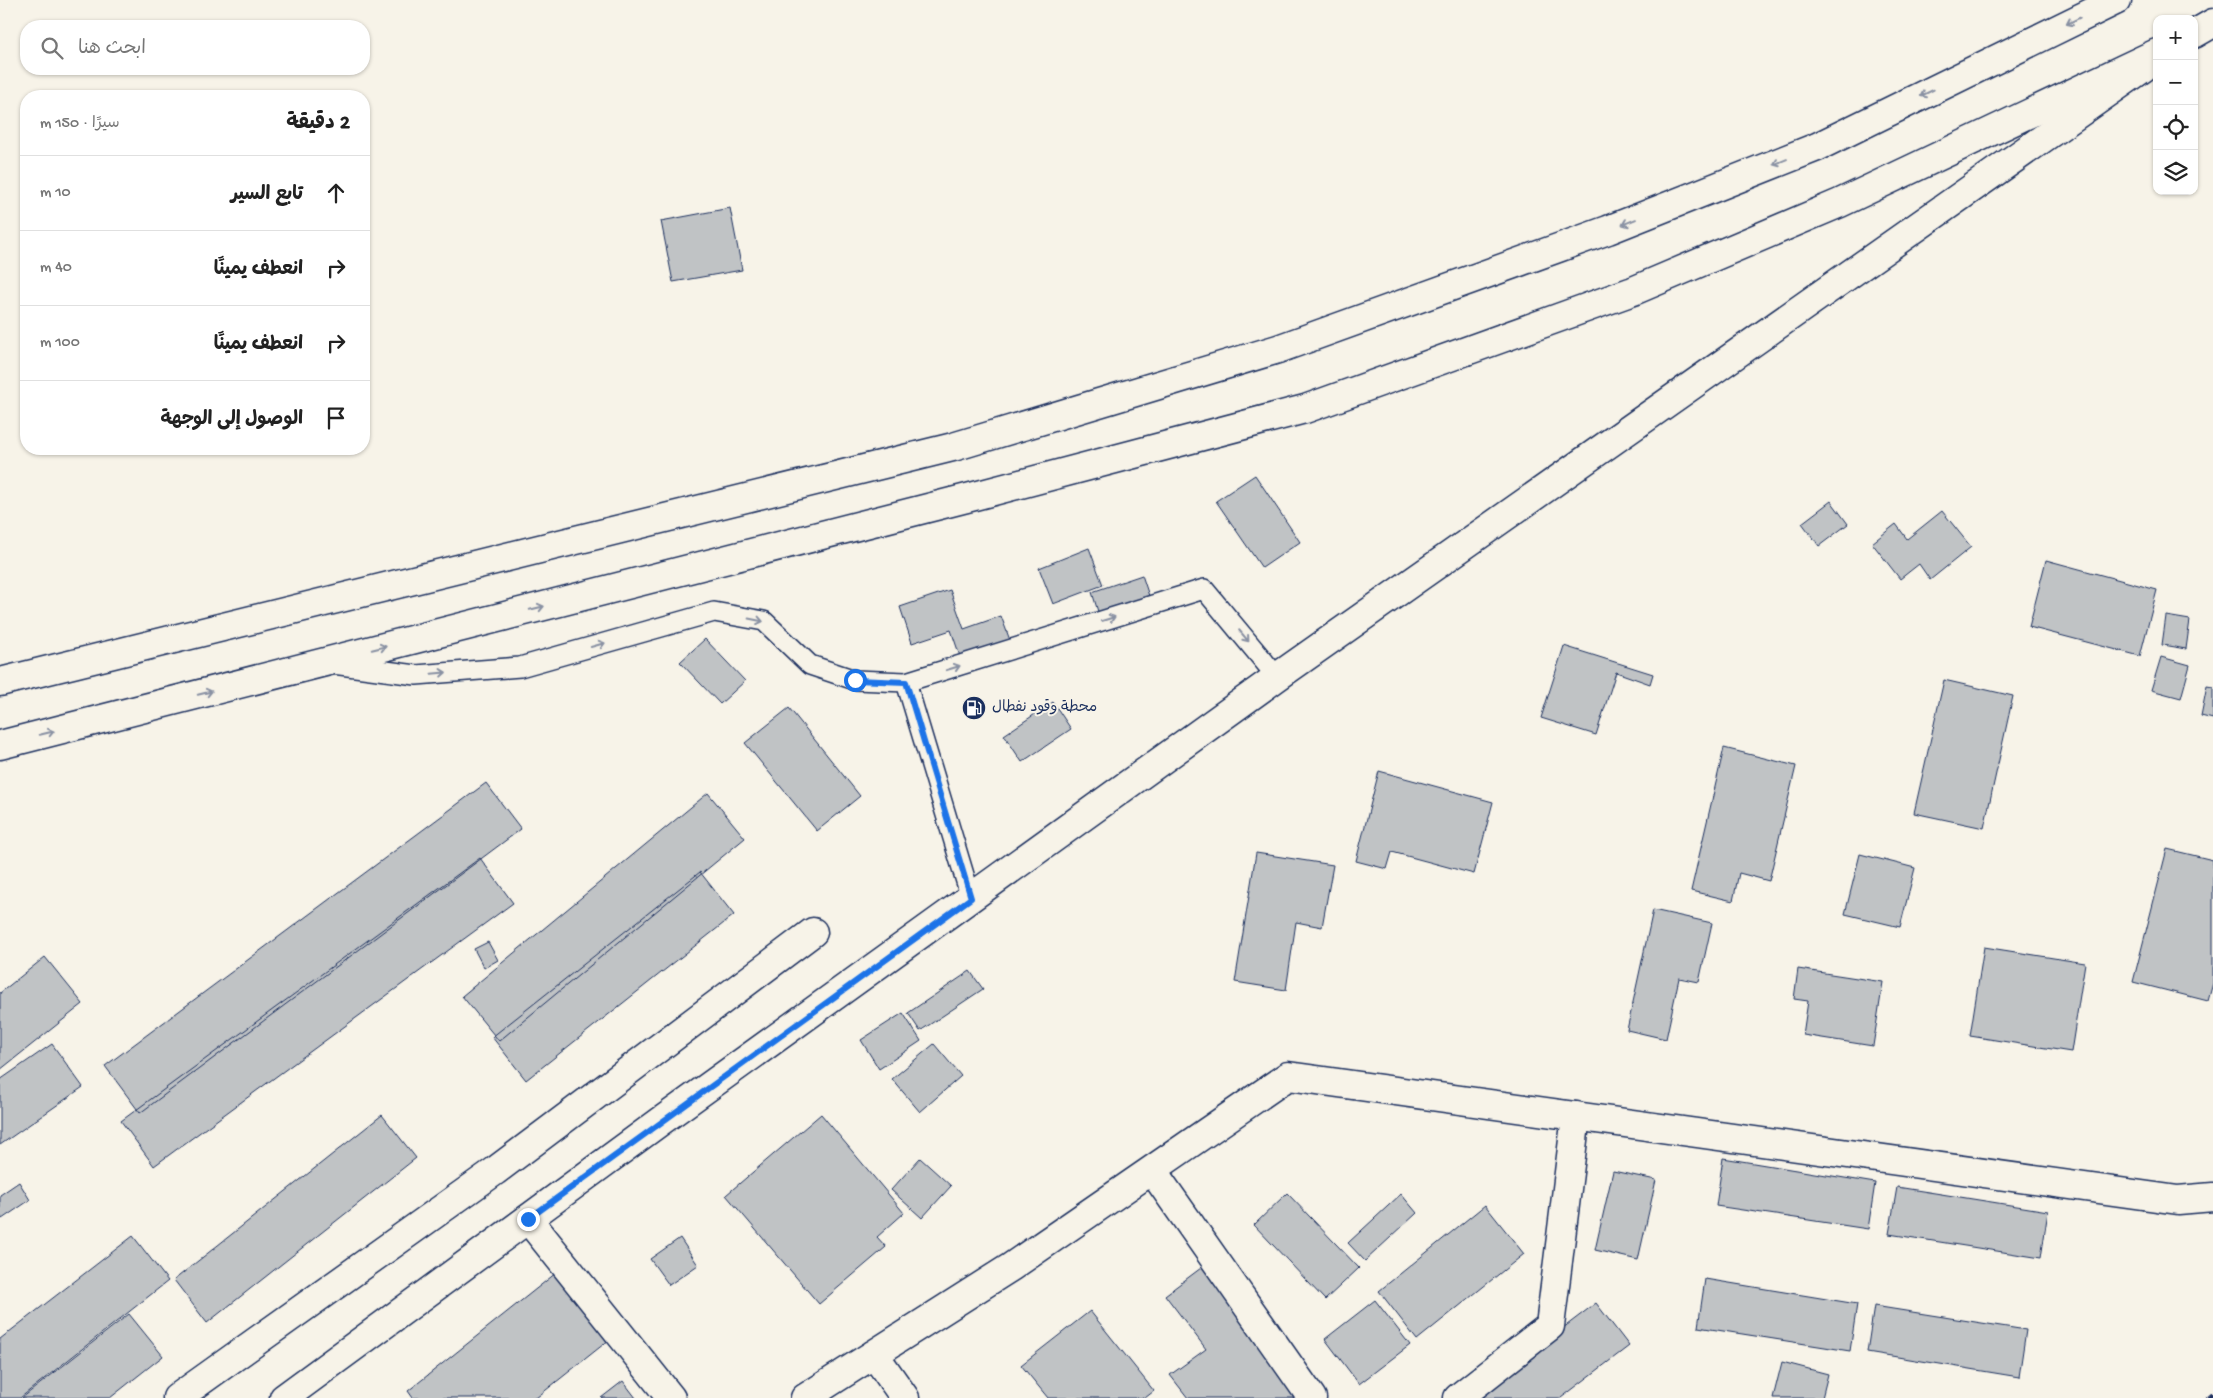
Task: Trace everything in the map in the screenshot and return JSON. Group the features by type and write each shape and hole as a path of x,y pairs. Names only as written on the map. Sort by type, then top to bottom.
{"main road":[{"path":"0,682 954,446 1278,349 1608,230 1817,147 2117,0"},
{"path":"2198,32 2213,23"},
{"path":"0,745 967,498 1305,409 1633,290 1840,203 2153,55"},
{"path":"284,1398 528,1219 1278,677 2154,60"},
{"path":"178,1398 495,1171 813,932"},
{"path":"805,1398 1011,1267 1288,1076 2178,1200 2213,1197"},
{"path":"1458,1398 1550,1326 1576,1116"},
{"path":"1152,1170 1312,1398"},
{"path":"528,1219 672,1398"},
{"path":"874,1354 905,1398"}],"lane":[{"path":"321,663 416,675 520,667 714,612 764,622 810,665 855,680 906,682 1204,589 1278,677"},
{"path":"906,682 971,898"}],"building":[{"path":"730,208 742,270 673,282 661,221"},
{"path":"1255,475 1300,542 1262,568 1216,501"},
{"path":"1831,501 1848,524 1819,546 1802,523"},
{"path":"1942,511 1971,547 1930,580 1919,564 1900,579 1872,543 1896,524 1907,539"},
{"path":"1089,548 1103,585 1053,604 1039,568"},
{"path":"2046,560 2157,590 2140,656 2029,627"},
{"path":"1142,575 1154,611 1103,628 1092,592"},
{"path":"950,590 964,629 1001,616 1014,651 964,668 951,630 912,643 900,607"},
{"path":"2166,616 2190,620 2186,649 2162,645"},
{"path":"705,639 745,681 720,704 680,662"},
{"path":"1564,646 1653,674 1650,684 1616,672 1596,735 1541,718"},
{"path":"2161,657 2190,665 2181,698 2151,690"},
{"path":"1944,680 2013,696 1984,828 1914,813"},
{"path":"2207,686 2213,687 2213,719 2201,716"},
{"path":"1053,702 1071,729 1022,762 1004,735"},
{"path":"789,708 860,796 817,831 745,743"},
{"path":"1724,748 1796,766 1769,881 1739,873 1733,901 1691,891"},
{"path":"1379,771 1493,802 1474,874 1392,852 1387,869 1356,861"},
{"path":"486,783 521,829 140,1113 105,1066"},
{"path":"708,793 745,838 499,1041 462,996"},
{"path":"2167,849 2213,860 2213,983 2208,1001 2133,982"},
{"path":"1256,853 1333,865 1322,927 1296,922 1286,990 1235,982"},
{"path":"1860,854 1915,868 1900,927 1845,914"},
{"path":"480,858 513,903 154,1166 121,1121"},
{"path":"700,872 734,915 526,1080 492,1037"},
{"path":"1653,910 1712,923 1699,982 1679,978 1666,1039 1627,1030"},
{"path":"488,942 498,960 484,968 474,949"},
{"path":"1984,947 2085,963 2071,1052 1970,1036"},
{"path":"45,957 83,1004 0,1070 0,993"},
{"path":"1798,969 1883,982 1873,1046 1803,1035 1808,1001 1794,999"},
{"path":"970,971 983,989 920,1031 908,1013"},
{"path":"903,1013 921,1041 879,1069 861,1040"},
{"path":"52,1044 83,1087 0,1145 0,1080"},
{"path":"934,1044 961,1076 920,1112 892,1079"},
{"path":"821,1114 904,1213 877,1237 886,1247 819,1304 726,1195"},
{"path":"382,1115 416,1158 207,1323 174,1280"},
{"path":"920,1158 951,1186 922,1218 891,1190"},
{"path":"1723,1158 1875,1183 1868,1229 1716,1206"},
{"path":"1613,1171 1656,1180 1638,1260 1595,1250"},
{"path":"19,1182 30,1200 2,1219 0,1215 0,1195"},
{"path":"1897,1187 2048,1211 2041,1258 1889,1234"},
{"path":"1287,1193 1359,1268 1325,1300 1254,1225"},
{"path":"1401,1194 1417,1213 1365,1261 1348,1243"},
{"path":"1485,1205 1524,1254 1417,1340 1379,1291"},
{"path":"133,1236 168,1281 20,1398 0,1398 0,1339"},
{"path":"680,1238 698,1265 669,1285 650,1259"},
{"path":"1209,1262 1310,1398 1188,1398 1170,1375 1206,1349 1165,1295"},
{"path":"561,1269 614,1336 536,1398 413,1398 408,1391"},
{"path":"1705,1279 1857,1304 1850,1351 1698,1327"},
{"path":"1375,1300 1410,1345 1359,1384 1325,1339"},
{"path":"1596,1303 1629,1346 1561,1398 1471,1398"},
{"path":"1874,1306 2026,1330 2019,1377 1867,1352"},
{"path":"1090,1311 1154,1391 1145,1398 1048,1398 1021,1365"},
{"path":"129,1314 163,1356 110,1398 22,1398"},
{"path":"1782,1362 1828,1374 1822,1398 1773,1398"},
{"path":"623,1381 636,1398 601,1398"}],"railway":[{"path":"2207,1398 2213,1393"}],"place":[{"name":"محطة وقود نفطال","path":"974,708"}],"route":[{"path":"528,1219 971,898 906,682 855,680"}]}
